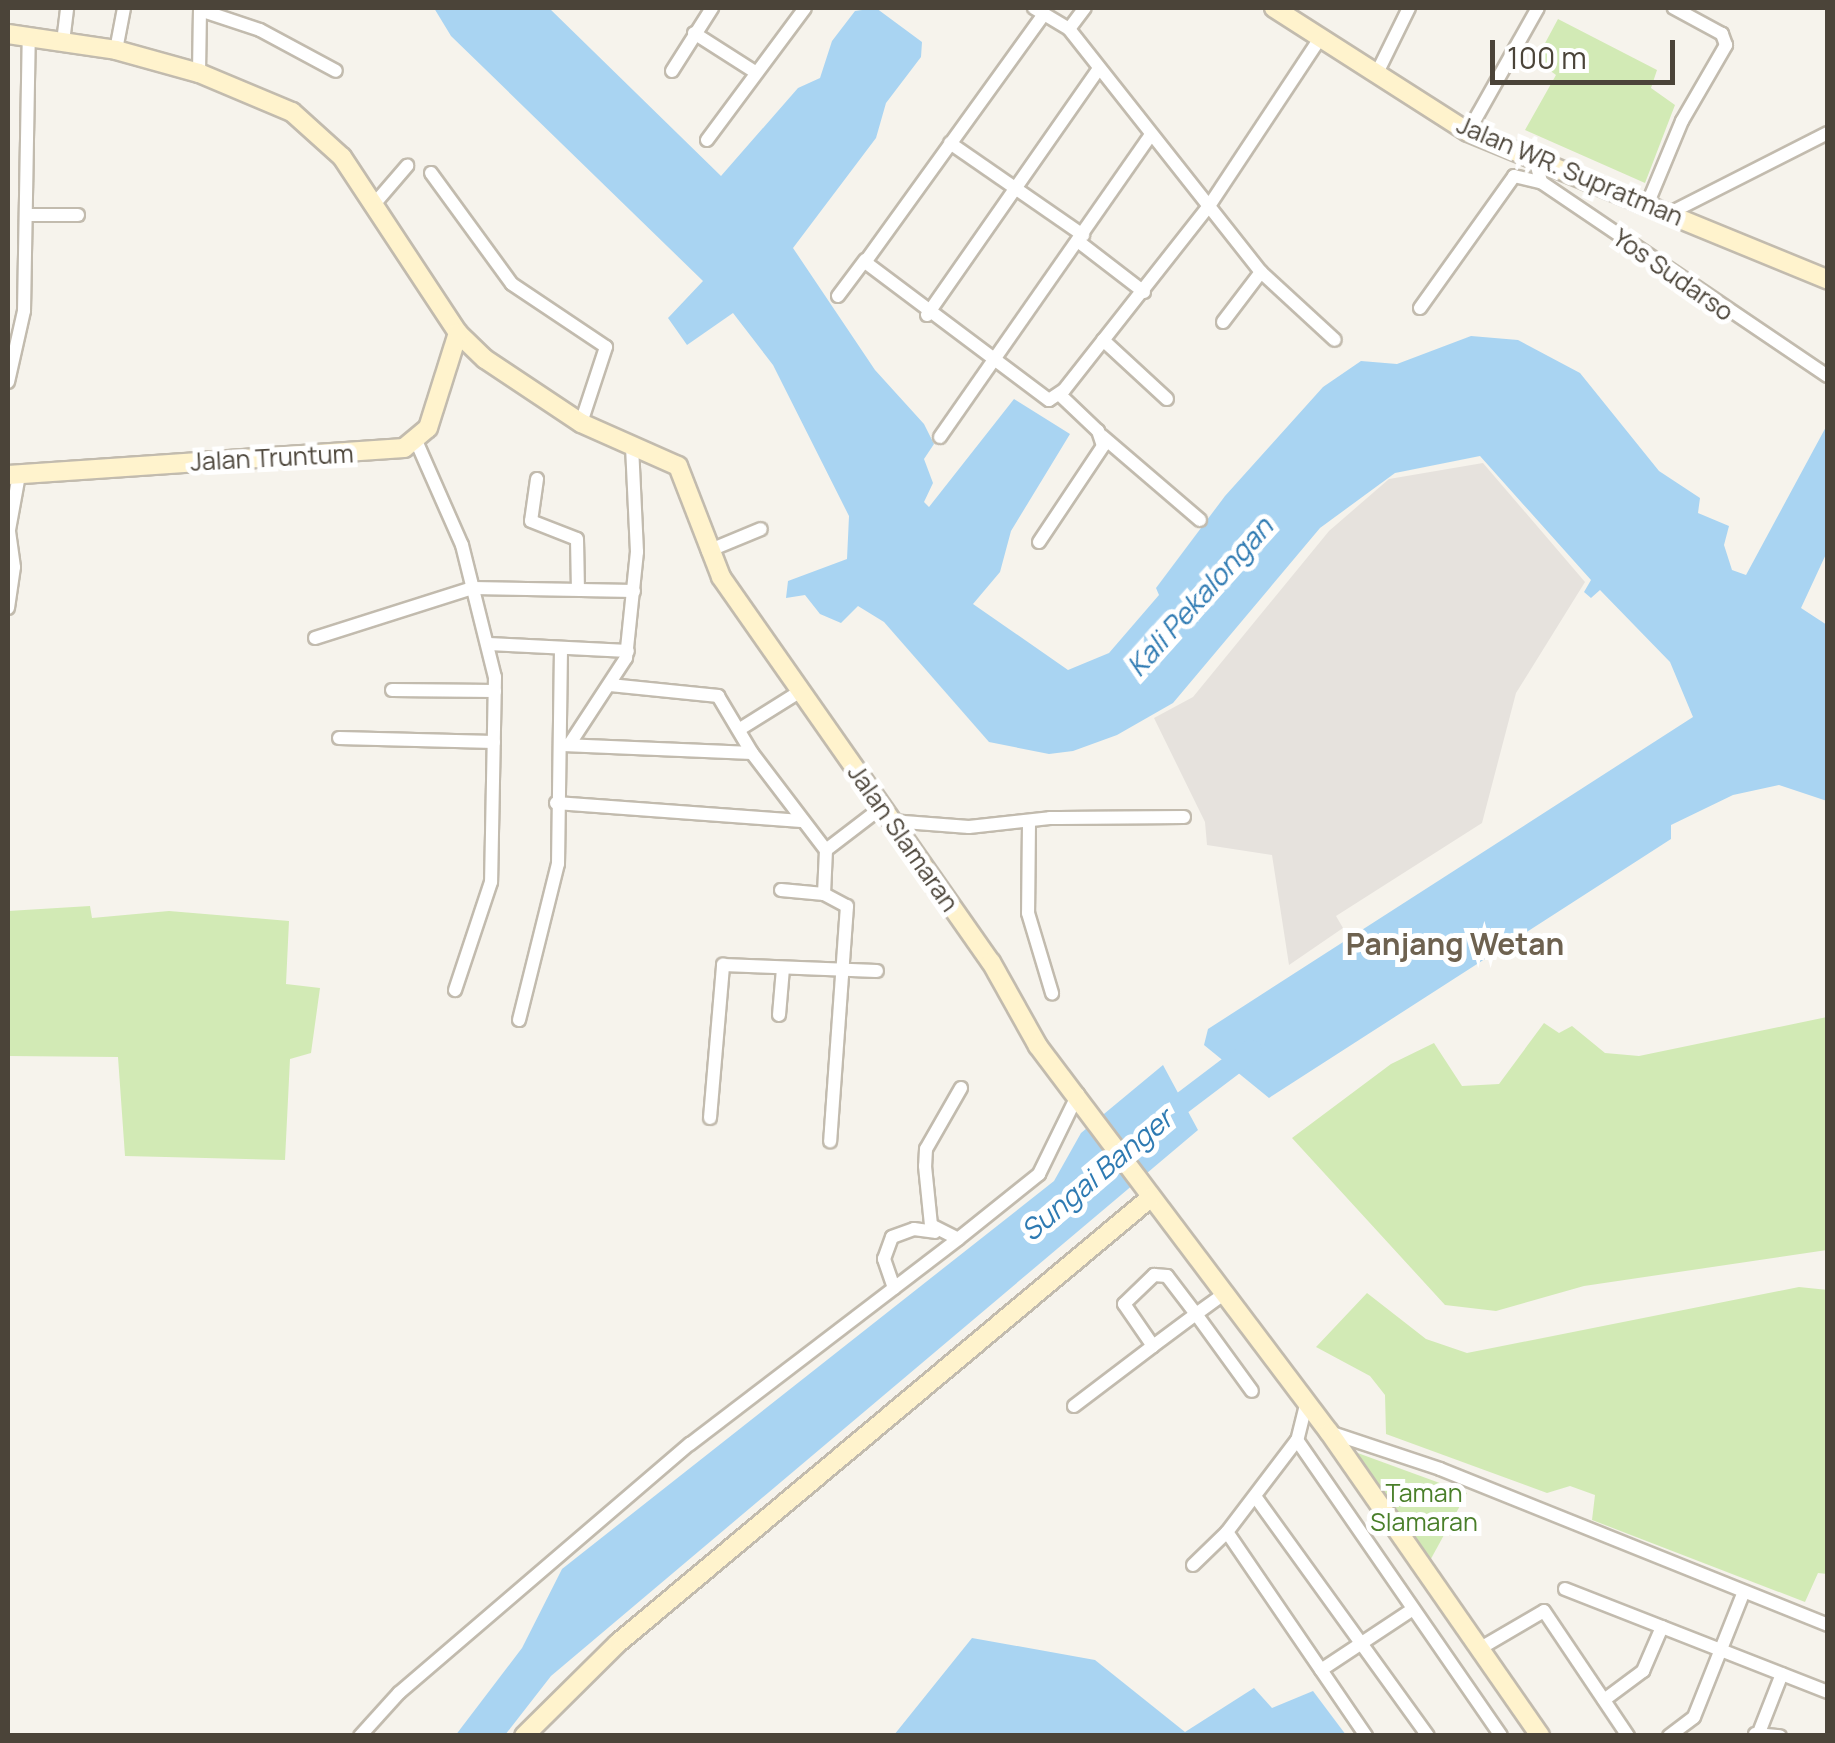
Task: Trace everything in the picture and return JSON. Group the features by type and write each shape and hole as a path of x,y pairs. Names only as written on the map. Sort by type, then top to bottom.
{"street":[{"path":"63,42 67,8"},
{"path":"116,50 124,8"},
{"path":"672,72 712,8"},
{"path":"708,140 805,8"},
{"path":"1069,29 1085,8"},
{"name":"Jalan WR. Supratman","path":"1274,8 1468,132 1828,280"},
{"path":"1376,75 1409,8"},
{"path":"1468,132 1538,8"},
{"path":"1647,204 1682,120 1726,44 1722,34 1674,8"},
{"path":"199,73 200,9 260,30 336,71"},
{"path":"838,296 950,143 1039,11 1069,29 1261,272 1335,340"},
{"path":"694,33 755,72"},
{"name":"Jalan Slamaran","path":"8,34 116,50 199,73 275,102 314,128 376,202 458,333 518,384 581,423 670,458 683,473 708,551 798,692 991,962 1038,1046 1083,1101 1222,1296 1329,1432 1540,1736"},
{"path":"8,382 24,311 28,36"},
{"path":"865,260 927,314 1047,399 1060,395 1209,206 1320,38"},
{"path":"927,314 1099,68"},
{"path":"1670,212 1828,133"},
{"path":"940,437 996,362 1150,136"},
{"path":"950,143 1081,238 1144,292"},
{"path":"1420,308 1514,176 1541,182 1535,159"},
{"path":"376,202 408,166"},
{"path":"430,173 512,284 606,347 581,423"},
{"name":"Yos Sudarso","path":"1541,182 1828,376"},
{"path":"26,215 78,215"},
{"path":"1223,322 1261,272"},
{"path":"456,990 491,882 495,691 490,644 444,494 417,443 458,333"},
{"path":"1103,340 1167,399"},
{"path":"1060,395 1200,520"},
{"path":"1040,542 1102,449 1100,434"},
{"name":"Jalan Truntum","path":"14,475 348,455 417,443"},
{"path":"562,745 610,685 628,651 634,591 632,446"},
{"path":"8,608 14,567 9,530 14,475"},
{"path":"537,479 532,520 576,538 578,590"},
{"path":"708,551 761,529"},
{"path":"315,638 473,588 634,591"},
{"path":"490,644 628,651"},
{"path":"519,1020 555,883 556,803 562,745 561,648"},
{"path":"610,685 716,694 752,753 826,850 824,894"},
{"path":"392,690 495,691"},
{"path":"740,730 798,692"},
{"path":"339,738 494,742"},
{"path":"562,745 752,753"},
{"path":"556,803 802,821"},
{"path":"826,850 886,815 969,828 1184,817"},
{"path":"1028,823 1028,913 1052,993"},
{"path":"781,890 824,894 847,906 830,1140"},
{"path":"710,1118 720,968 877,971"},
{"path":"779,1015 783,968"},
{"path":"936,1232 926,1212 926,1148 961,1088"},
{"path":"360,1736 399,1693 690,1444 1040,1174 1083,1101"},
{"path":"524,1736 618,1643 1145,1191"},
{"path":"894,1288 884,1260 892,1237 936,1232 958,1240"},
{"path":"1152,1346 1125,1309 1127,1296 1161,1274 1252,1390"},
{"path":"1074,1406 1222,1296"},
{"path":"1194,1565 1258,1498 1298,1440 1306,1405"},
{"path":"1329,1432 1440,1469 1828,1625"},
{"path":"1298,1440 1501,1736"},
{"path":"1258,1498 1360,1646 1428,1736"},
{"path":"1227,1532 1366,1736"},
{"path":"1565,1589 1828,1692"},
{"path":"1669,1736 1694,1717 1743,1594"},
{"path":"1320,1670 1413,1609"},
{"path":"1479,1648 1542,1610 1628,1736"},
{"path":"1604,1700 1644,1670 1662,1627"},
{"path":"1780,1736 1757,1733 1782,1674"}],"shaded area":[{"path":"1483,463 1585,582 1516,693 1482,823 1336,916 1343,928 1289,965 1272,855 1207,845 1205,822 1154,718 1193,697 1329,531 1389,479"}],"green space":[{"path":"1558,19 1657,70 1651,88 1675,105 1645,183 1525,130 1556,75 1536,60"},
{"path":"90,906 92,918 169,911 289,921 286,984 320,988 311,1053 290,1059 285,1160 125,1156 118,1057 8,1056 8,911"},
{"path":"1827,1017 1827,1250 1584,1286 1496,1311 1445,1305 1292,1138 1391,1064 1434,1043 1462,1086 1499,1084 1544,1023 1559,1033 1572,1026 1605,1053 1639,1056"},
{"path":"1799,1287 1828,1290 1827,1574 1818,1573 1805,1602 1592,1520 1595,1495 1570,1486 1547,1493 1386,1434 1385,1395 1370,1376 1316,1347 1367,1293 1426,1339 1467,1353"},
{"name":"Taman Slamaran","path":"1344,1448 1467,1493 1427,1566"}],"water":[{"name":"Kali Pekalongan","path":"434,8 549,8 721,176 798,88 820,78 832,41 855,11 876,8 922,42 921,57 886,103 876,138 793,248 875,370 924,424 934,444 924,459 933,483 924,502 929,507 1014,399 1070,434 1011,531 1000,572 973,604 1068,670 1109,653 1159,595 1156,588 1225,496 1323,387 1361,361 1397,364 1471,336 1518,340 1580,373 1659,471 1700,498 1698,513 1729,526 1724,545 1732,570 1746,575 1827,425 1827,552 1801,608 1827,625 1827,801 1779,785 1733,795 1671,825 1671,839 1269,1098 1204,1045 1208,1029 1693,717 1670,662 1600,590 1591,598 1584,592 1591,580 1480,456 1395,473 1320,528 1173,703 1117,735 1073,751 1049,754 989,742 884,622 858,606 841,623 820,614 805,595 786,598 788,581 847,559 849,516 773,365 733,313 687,345 668,318 703,281 451,36"},
{"path":"1163,1065 1198,1130 551,1676 505,1735 455,1736 522,1648 562,1569 1054,1181 1081,1133"},
{"path":"972,1638 1095,1660 1185,1732 1254,1688 1272,1708 1313,1691 1346,1735 894,1735"}],"waterway":[{"name":"Sungai Banger","path":"1161,1119 1251,1051"}],"district":[{"name":"Panjang Wetan","path":"1455,944"}]}
